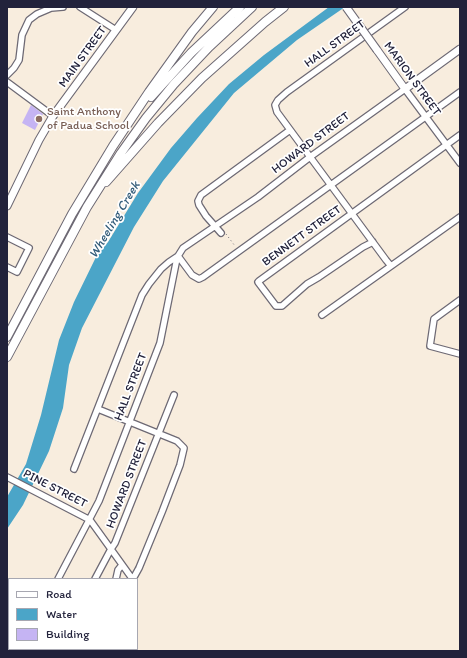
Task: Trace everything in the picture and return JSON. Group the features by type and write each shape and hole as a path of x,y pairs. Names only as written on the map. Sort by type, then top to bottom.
{"highway":[{"path":"7,338 72,214 113,146 196,26 213,7"},
{"path":"113,146 153,94 192,53 240,7"},
{"path":"7,357 58,259 95,194 133,135 165,94 209,47 252,7"},
{"path":"95,194 122,165 149,132 176,104 228,54 284,7"}],"main road":[{"name":"MAIN STREET","path":"7,206 39,140 53,116 133,7"},
{"name":"MARION STREET","path":"346,7 405,89"},
{"name":"HOWARD STREET","path":"405,89 460,49"}],"street":[{"path":"7,75 19,60 22,35 29,20 37,14 51,8 63,7"},
{"path":"80,7 116,30"},
{"name":"HALL STREET","path":"290,130 277,112 275,105 278,100 405,7"},
{"path":"7,82 53,116"},
{"name":"MARION STREET","path":"405,89 460,163"},
{"name":"HOWARD STREET","path":"74,469 146,288 168,262 178,256 183,248 258,197 310,157 405,89"},
{"path":"178,256 192,275 199,279 216,269 460,92"},
{"path":"223,233 206,216 199,205 198,201 201,195 290,130 391,266"},
{"name":"BENNETT STREET","path":"373,242 307,284 284,304 276,306 258,282 460,135"},
{"path":"322,315 460,217"},
{"path":"7,238 29,248 17,272 7,267"},
{"name":"HALL STREET","path":"59,578 99,501 160,343 178,256"},
{"path":"460,300 434,319 430,346 460,354"},
{"name":"HOWARD STREET","path":"96,578 115,543 174,395"},
{"path":"98,409 159,433"},
{"name":"PINE STREET","path":"7,477 90,520 131,577 134,577 145,554 184,451 181,443 159,433"},
{"path":"116,578 118,570 122,565"}],"path":[{"path":"223,233 239,252"}],"water":[{"path":"329,7 345,7 297,40 234,93 163,181 134,227 82,328 69,365 63,408 49,451 23,505 7,529 7,497 26,464 41,415 59,340 74,302 96,257 108,242 138,193 171,148 197,118 229,84 264,55"}],"building":[{"path":"31,105 43,114 35,130 22,123"}],"place":[{"name":"Saint Anthony of Padua School","path":"39,119"}],"water label":[{"name":"Wheeling Creek","path":"115,220"}]}
